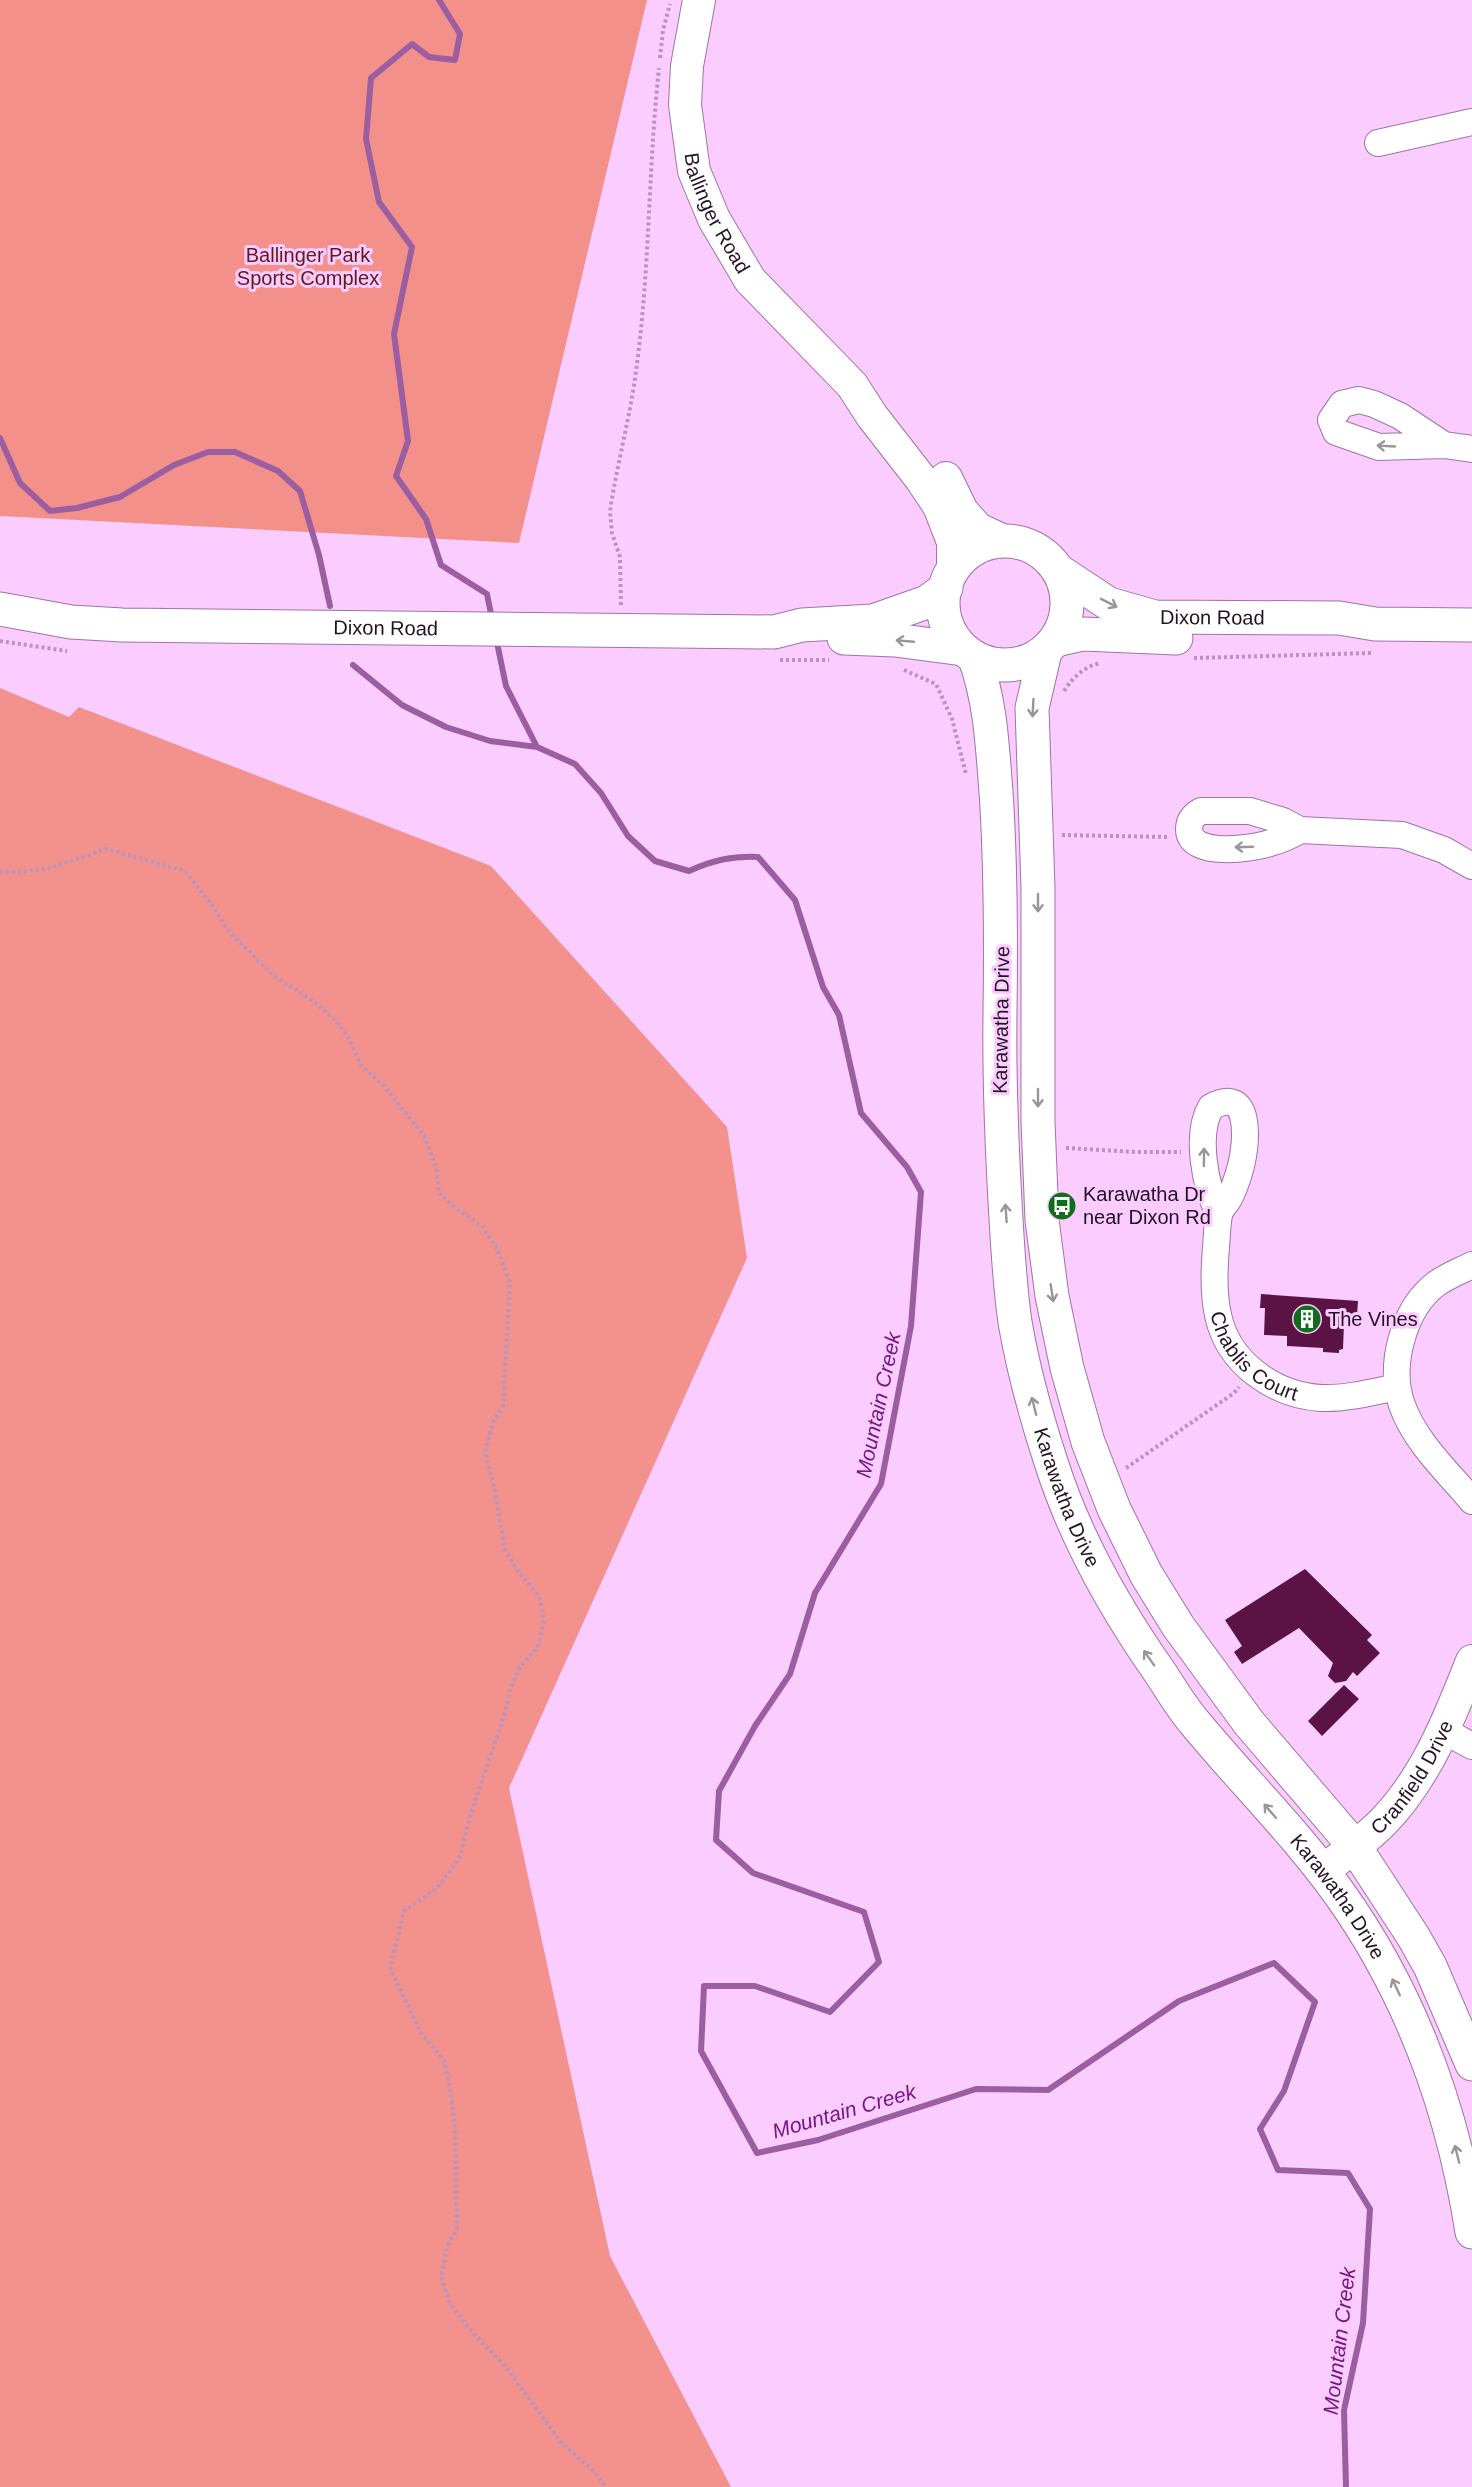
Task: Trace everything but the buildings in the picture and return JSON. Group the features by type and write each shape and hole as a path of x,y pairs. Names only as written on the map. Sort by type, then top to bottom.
{"main road":[{"path":"1004,541 1030,546 1047,556 1059,571 1066,590 1068,610 1064,625 1051,646 1026,662 1005,666 984,662 969,653 950,633 945,618 943,599 949,579 958,563 972,550 991,542 1004,541"},
{"name":"Dixon Road","path":"1059,571 1109,604 1143,615 1338,618 1376,638"},
{"name":"Dixon Road","path":"774,646 802,625 873,621 927,602 949,579"},
{"name":"Dixon Road","path":"0,609 71,622 122,625 541,630 774,646 797,638 895,640 969,653"},
{"name":"Dixon Road","path":"1051,646 1083,634 1195,639 1312,632 1376,638 1472,625"},
{"name":"Karawatha Drive","path":"1051,646 1032,708 1038,888 1038,1122 1042,1220 1052,1296 1067,1368 1088,1442 1114,1509 1146,1574 1178,1626 1249,1723 1354,1847 1413,1936 1430,1966 1472,2064"},
{"name":"Karawatha Drive","path":"969,653 990,714 1002,919 1000,1098 1010,1274 1015,1320 1037,1417 1054,1470 1078,1528 1110,1595 1135,1638 1191,1719 1340,1894 1388,1969 1420,2040 1448,2117 1466,2192 1472,2232"}],"street":[{"name":"Ballinger Road","path":"699,0 687,66 685,105 694,171 714,219 750,280 852,385 872,416 921,479 939,507 953,542 949,579"},
{"path":"1378,143 1472,122"},
{"name":"Ballinger Road","path":"852,385 879,402 917,441 945,477 962,511 978,529 1004,541"},
{"path":"1444,445 1472,449"},
{"path":"1300,831 1283,821 1250,811 1209,810 1195,814 1190,820 1188,829 1190,838 1197,845 1221,848 1251,848 1284,839 1300,831 1402,835 1444,850 1472,866"},
{"name":"Chablis Court","path":"1219,1213 1215,1267 1215,1298 1218,1318 1226,1338 1252,1371 1279,1389 1299,1395 1323,1398 1397,1387"},
{"path":"1472,1265 1434,1286 1421,1300 1407,1324 1398,1347 1396,1369 1401,1405 1419,1437 1472,1501"},
{"name":"Cranfield Drive","path":"1322,1871 1354,1847 1397,1806 1423,1769 1443,1730 1472,1661"},
{"path":"1443,1730 1472,1746"}],"path":[{"path":"621,610 620,557 612,533 610,510 636,372 643,305 652,131 663,30 671,0"},
{"path":"1184,659 1323,652 1376,638"},
{"path":"774,646 834,660"},
{"path":"1062,697 1076,676 1089,666 1102,662"},
{"path":"897,667 936,684 952,719 966,777"},
{"path":"1061,835 1166,837 1188,829"},
{"path":"0,872 49,868 107,849 185,871 229,932 274,976 309,998 332,1017 346,1035 361,1065 384,1087 424,1137 436,1167 439,1193 483,1227 498,1251 510,1283 503,1407 493,1422 485,1453 494,1487 505,1550 519,1573 539,1596 544,1620 538,1647 520,1667 511,1688 502,1722 470,1816 459,1859 436,1889 404,1911 390,1968 421,2033 444,2060 451,2093 455,2130 457,2229 447,2247 441,2276 450,2304 505,2366 560,2441 594,2472 606,2487"},
{"path":"1062,1148 1180,1152"},
{"path":"1120,1461 1123,1471 1234,1393 1252,1371"}],"green space":[{"name":"Ballinger Park Sports Complex","path":"0,0 647,0 519,543 0,516"}],"shaded area":[{"path":"0,688 69,717 79,707 491,866 727,1127 747,1258 509,1788 610,2256 731,2487 0,2487"}],"waterway":[{"path":"439,0 460,34 455,60 429,57 412,44 371,78 366,139 379,202 412,247 394,334 408,441 396,476 426,519 441,565 487,594 492,619"},
{"name":"Mountain Creek","path":"0,438 20,483 50,511 77,508 120,497 174,465 208,452 235,452 278,471 300,491 319,555 330,606"},
{"path":"496,638 506,686 537,747"},
{"name":"Mountain Creek","path":"353,665 402,705 446,727 490,741 537,747 575,764 601,793 628,836 655,861 689,871 723,860 758,857 795,900 823,987 839,1015 861,1113 907,1167 921,1192 911,1326 881,1484 815,1593 790,1674 755,1726 719,1791 716,1840 753,1873 864,1912 879,1962 830,2012 755,1986 704,1986 701,2051 757,2153 818,2140 976,2089 1048,2090 1179,2001 1274,1963 1315,2002 1284,2091 1260,2129 1278,2170 1348,2173 1370,2209 1363,2323 1344,2410 1346,2487"}],"place":[{"name":"Karawatha Dr near Dixon Rd","path":"1062,1206"},
{"name":"The Vines","path":"1307,1319"}]}
